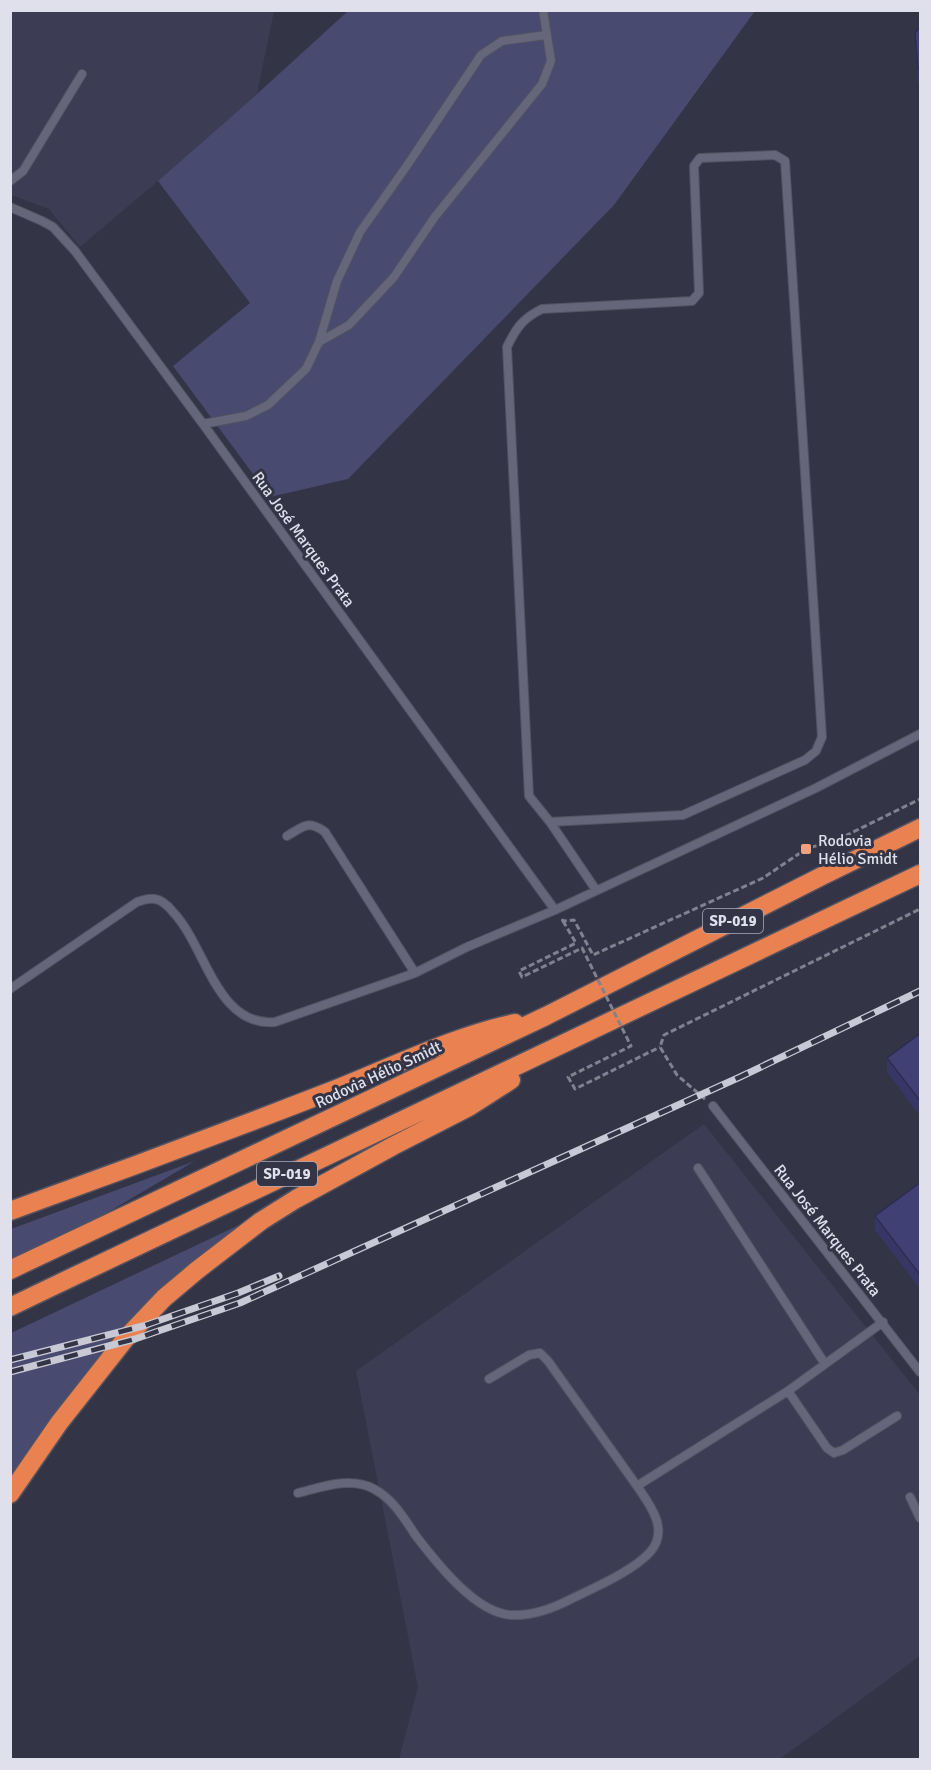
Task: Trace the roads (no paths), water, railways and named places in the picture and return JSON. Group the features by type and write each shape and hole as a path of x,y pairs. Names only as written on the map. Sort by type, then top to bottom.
{"highway":[{"name":"Rodovia Hélio Smidt","path":"10,1270 546,1016 921,828"},
{"name":"SP-019","path":"10,1307 921,874"},
{"path":"10,1211 246,1124 445,1044 490,1028 546,1016"},
{"path":"10,1494 59,1423 126,1338 164,1298 196,1271 261,1221 296,1198 469,1107 565,1044"}],"lane":[{"path":"319,342 349,325 394,277 434,218 542,84 551,62 543,10"},
{"path":"203,424 246,416 268,405 306,369 319,342 337,281 360,232 481,55 502,41 546,35"},
{"path":"10,181 23,171 82,74"},
{"path":"550,822 683,815 805,760 816,751 822,737 785,161 776,155 700,158 694,166 699,293 692,301 542,309 528,316 514,333 507,347 529,796 550,822 596,890"},
{"name":"Rua José Marques Prata","path":"10,207 53,227 75,251 555,910"},
{"path":"10,989 137,902 148,898 158,899 179,918 225,997 241,1015 262,1023 275,1022 415,973 467,947 555,910 816,788 921,734"},
{"path":"287,836 306,825 315,825 325,832 415,973"},
{"name":"Rua José Marques Prata","path":"713,1106 921,1372"},
{"path":"698,1168 825,1364"},
{"path":"637,1486 788,1391 883,1322"},
{"path":"298,1493 336,1484 352,1483 373,1488 393,1503 435,1561 458,1585 477,1600 510,1616 525,1615 565,1602 625,1571 644,1558 658,1543 659,1530 654,1513 548,1361 540,1353 529,1355 489,1379"},
{"path":"788,1391 827,1449 834,1453 843,1450 897,1416"},
{"path":"910,1497 921,1518"}],"railway":[{"path":"10,1372 135,1339 240,1303 740,1077 920,991"},
{"path":"10,1360 143,1326 238,1293 279,1276"}],"place":[{"name":"Rodovia Hélio Smidt","path":"806,849"}]}
